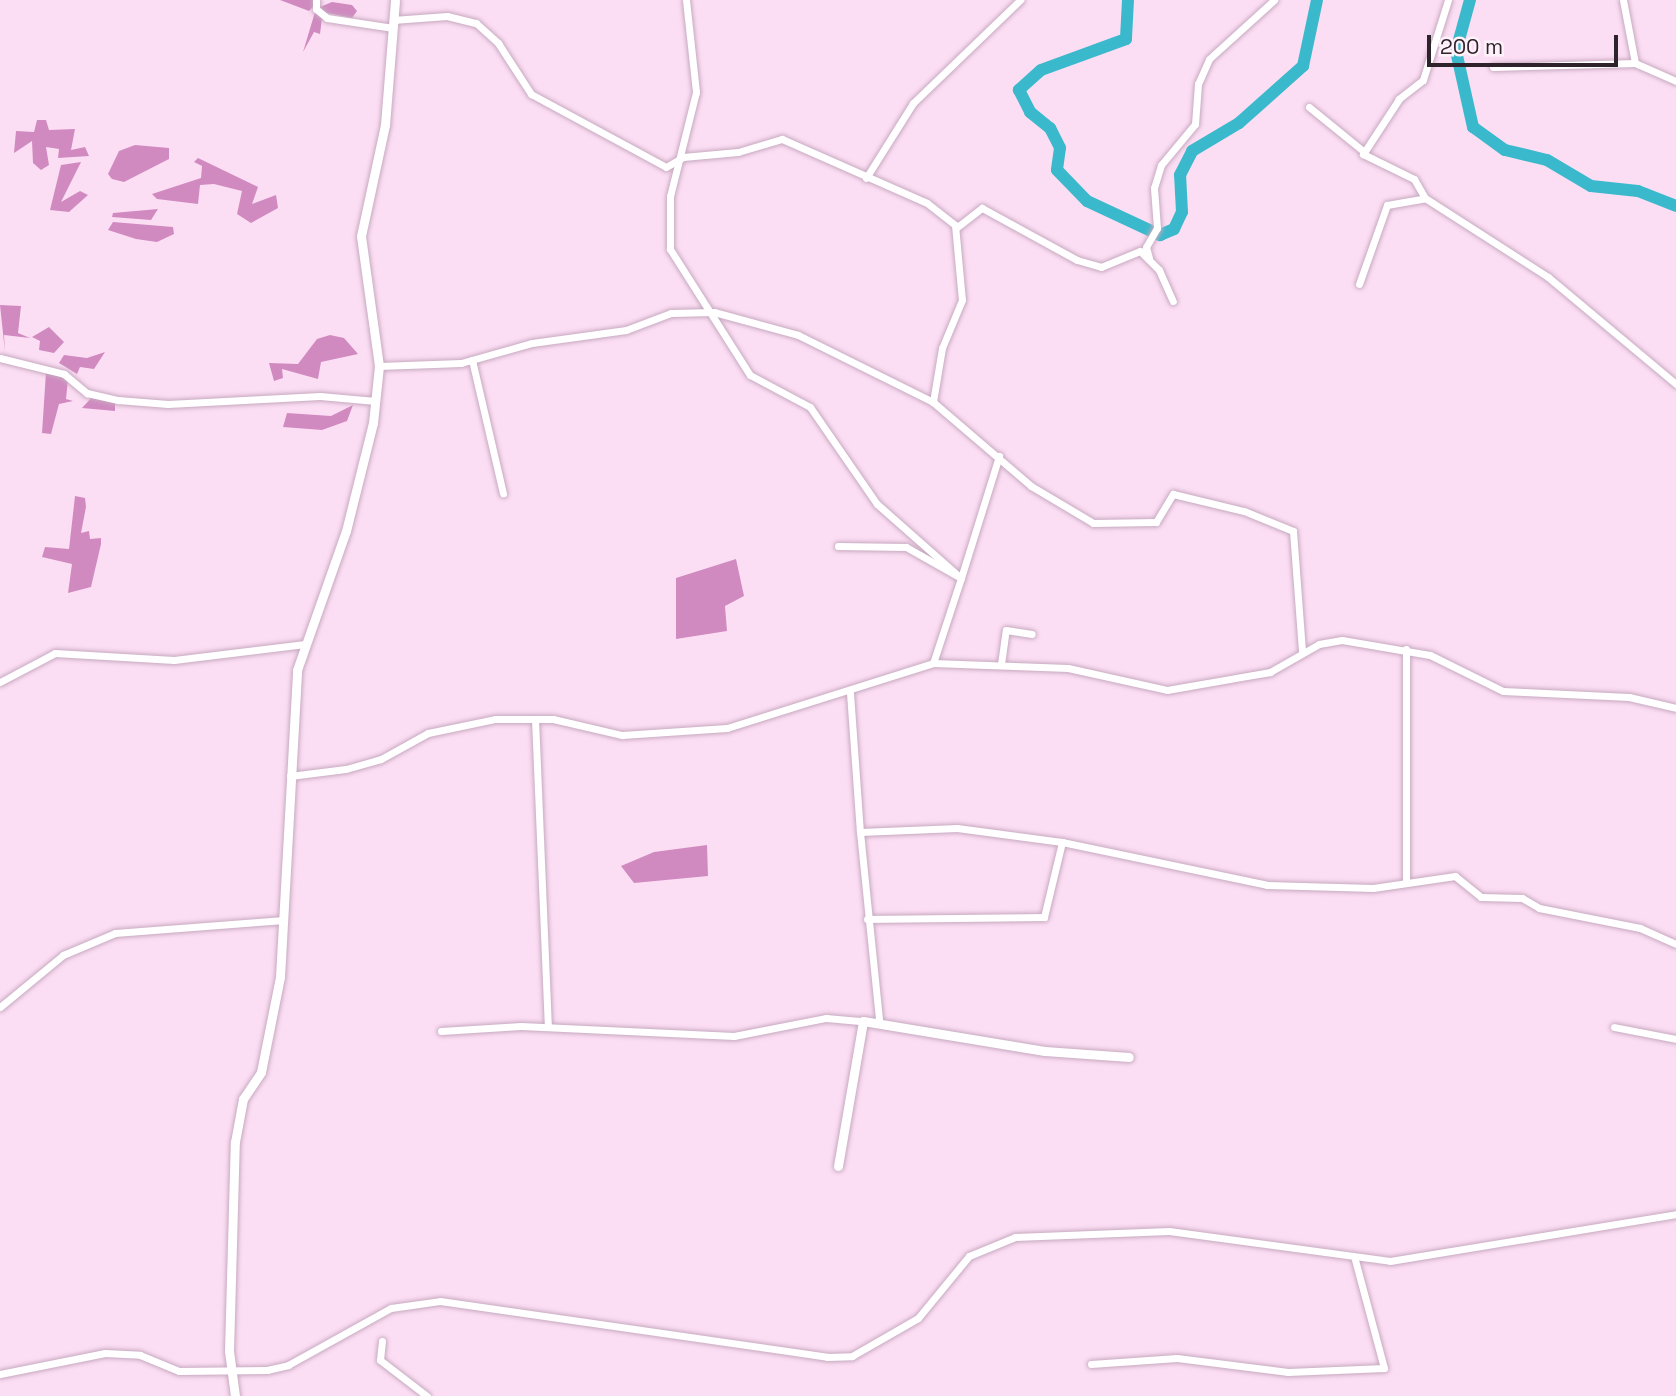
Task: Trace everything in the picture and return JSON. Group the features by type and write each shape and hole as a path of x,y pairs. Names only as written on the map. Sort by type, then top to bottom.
{"street":[{"path":"316,0 327,18 393,24 447,16 476,23 498,43 530,94 610,142 666,167 676,162 782,139 927,203 956,228 962,300 942,348 933,402"},
{"path":"235,1396 230,1373 235,1142 243,1100 261,1072 270,1040 284,920 291,708 305,644 359,486 376,401 379,366 361,236 385,125 395,0"},
{"path":"686,0 696,92 676,162 670,249 714,312 750,375 810,407 877,504 961,578"},
{"path":"866,178 913,103 1020,0"},
{"path":"1173,301 1149,258 1146,247 1157,228 1154,188 1161,165 1195,124 1198,84 1209,59 1274,0"},
{"path":"1362,150 1399,99 1423,80 1448,0"},
{"path":"1623,0 1635,63"},
{"path":"1493,67 1635,63 1676,81"},
{"path":"1309,107 1362,150 1367,160 1414,179 1425,198 1548,277 1676,384"},
{"path":"1359,284 1387,205 1425,198"},
{"path":"956,228 982,208 1077,260 1101,267 1131,251 1149,258"},
{"path":"379,366 472,360 532,343 617,333 671,313 714,312 798,335 933,402 1031,486 1093,523 1156,522 1173,494 1244,511 1293,531 1302,652"},
{"path":"0,358 64,374 87,393 118,400 168,404 320,396 376,401"},
{"path":"472,360 503,493"},
{"path":"933,663 999,456"},
{"path":"838,546 906,547 961,578"},
{"path":"1001,664 1006,631 1032,634"},
{"path":"290,776 381,759 451,726 535,719 622,735 726,728 850,693 933,663 1068,668 1167,690 1270,672 1302,652 1342,640 1406,649 1503,691 1629,697 1676,707"},
{"path":"0,682 55,653 174,660 305,644"},
{"path":"1406,649 1406,884"},
{"path":"850,693 867,919 879,1020"},
{"path":"535,719 548,1027"},
{"path":"860,832 957,828 1062,842 1267,885 1406,884 1455,876 1482,897 1522,898 1676,944"},
{"path":"867,919 1044,917 1062,842"},
{"path":"0,1007 63,955 115,933 284,920"},
{"path":"441,1031 548,1027 734,1036 826,1018 879,1020 1045,1051 1129,1057"},
{"path":"838,1166 863,1021"},
{"path":"1614,1027 1676,1039"},
{"path":"0,1374 105,1353 140,1355 179,1371 230,1373 288,1365 391,1308 440,1301 827,1357 852,1356 918,1318 969,1256 1015,1237 1169,1231 1268,1241 1355,1260 1426,1257 1500,1238 1676,1214"},
{"path":"1091,1364 1177,1358 1288,1372 1384,1368 1355,1260"},
{"path":"382,1341 380,1360 427,1396"}],"shaded area":[{"path":"280,0 319,0 309,11"},
{"path":"332,2 352,5 357,11 352,18 322,12 320,7"},
{"path":"315,12 322,18 320,34 314,32 303,52"},
{"path":"37,120 46,120 49,130 75,129 71,150 85,147 89,156 58,158 59,149 46,147 49,165 41,170 33,163 32,141 14,153 16,131 34,132"},
{"path":"135,145 169,148 169,159 124,182 112,179 108,174 119,151"},
{"path":"198,158 258,187 252,204 276,195 278,208 251,223 237,214 242,191 214,184 200,185 198,204 157,199 152,194 201,178 202,166 194,162"},
{"path":"81,162 61,202 80,191 88,195 69,212 50,210 61,165"},
{"path":"158,209 151,220 112,217 113,213"},
{"path":"113,222 173,227 174,234 157,242 136,239 108,230"},
{"path":"0,305 21,306 18,333 30,338 4,335 5,352"},
{"path":"49,327 64,342 54,353 39,350 40,341 32,337"},
{"path":"330,335 344,338 358,354 321,362 318,379 282,369 283,378 274,381 269,363 298,364 317,339"},
{"path":"105,352 94,369 80,367 77,374 59,363 64,355 87,358"},
{"path":"46,372 68,379 66,399 73,401 59,404 51,434 42,433"},
{"path":"93,396 115,402 115,411 82,408"},
{"path":"353,405 347,421 322,430 283,427 287,413 331,416"},
{"path":"75,496 85,498 81,533 89,531 90,539 101,538 101,544 91,587 68,593 72,564 42,557 45,547 69,549"},
{"path":"736,559 744,596 725,606 727,631 676,639 676,578"},
{"path":"707,845 708,876 634,883 621,866 654,852"}],"waterway":[{"path":"1128,0 1126,39 1041,70 1019,90 1030,112 1050,128 1060,148 1057,170 1087,201 1160,235 1174,229 1182,212 1180,175 1192,151 1239,123 1303,66 1317,0"},
{"path":"1470,0 1456,51 1473,127 1505,150 1547,160 1591,186 1638,191 1676,206"}]}
